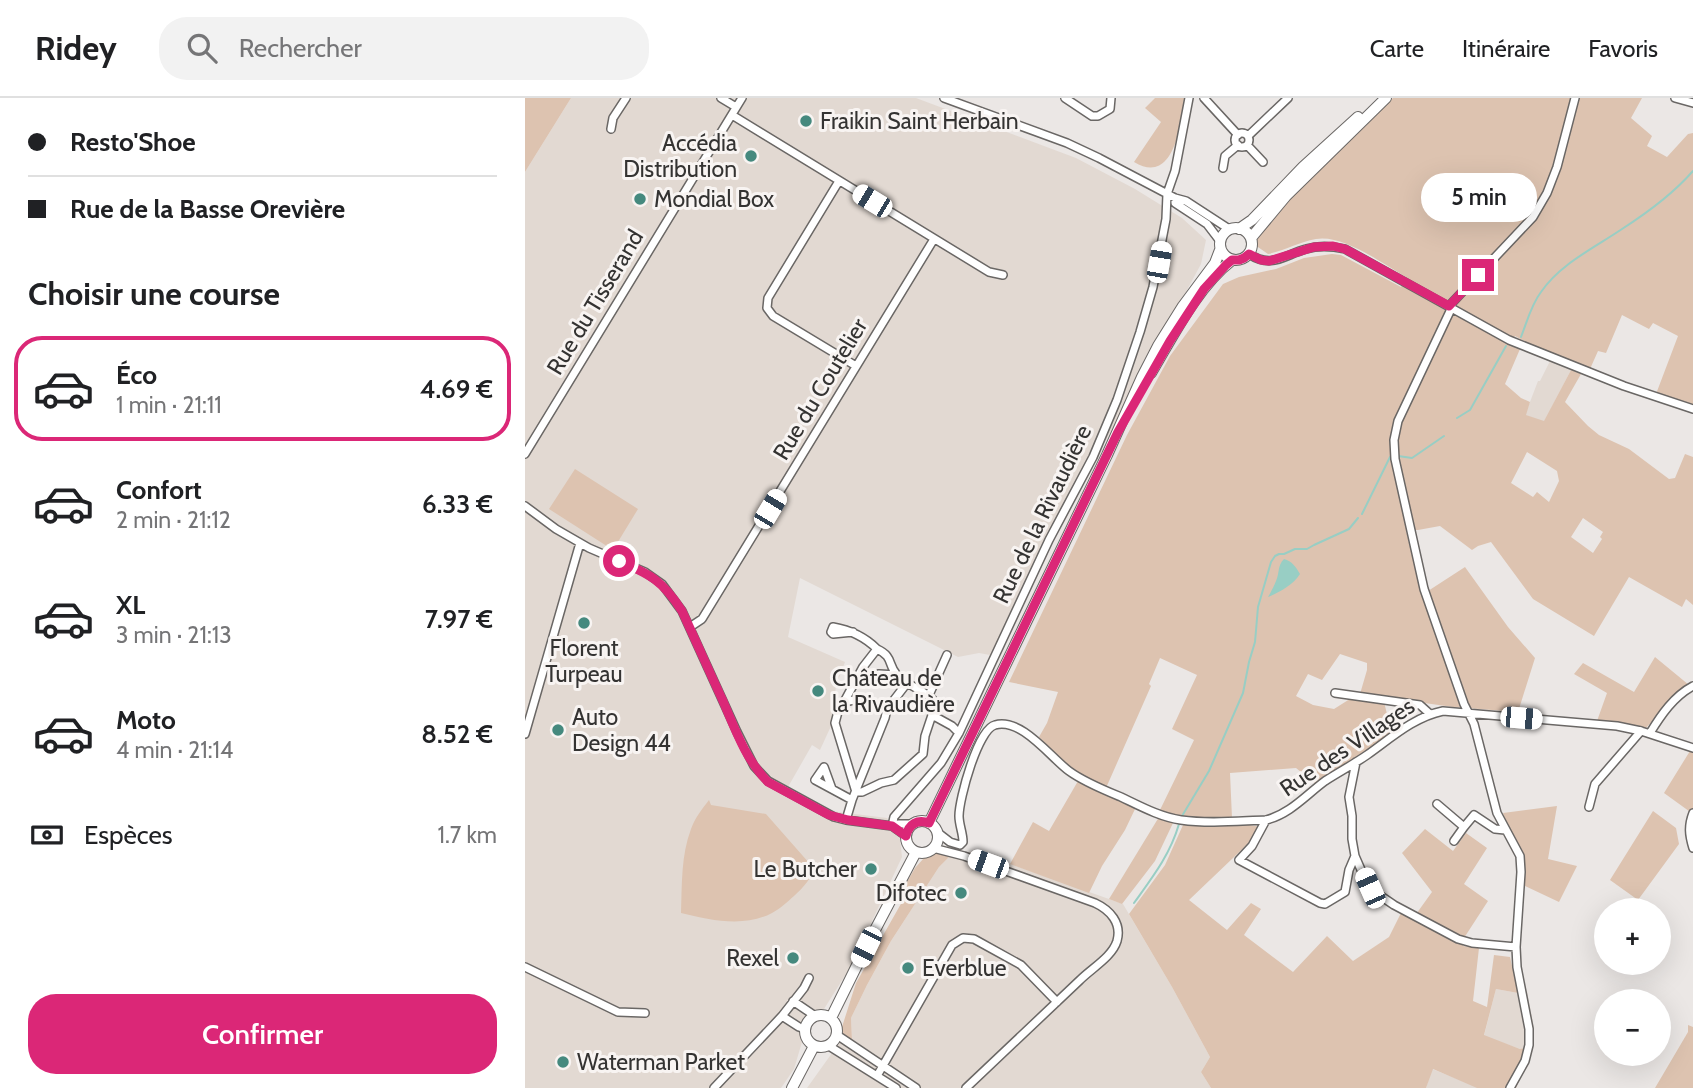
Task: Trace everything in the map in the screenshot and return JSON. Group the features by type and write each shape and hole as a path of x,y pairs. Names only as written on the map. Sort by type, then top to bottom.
{"main road":[{"path":"929,823 922,821 909,828 906,836 909,847 916,852 925,853 936,840 929,823 1142,377 1183,306 1215,263 1225,232 1252,220 1303,167 1380,98"},
{"path":"1251,238 1286,196 1385,98"},
{"path":"1220,245 1223,255 1232,260 1239,260 1249,254 1251,238 1246,232 1234,229"},
{"path":"1118,432 1189,311 1220,270 1232,260"},
{"path":"831,1018 916,852"},
{"path":"815,1016 831,1018 836,1024 835,1041 823,1048 814,1046 807,1039 805,1029 808,1021 815,1016"},
{"path":"792,1088 814,1046"}],"street":[{"path":"611,129 626,98"},
{"path":"721,98 734,111 839,181 989,272 1003,275"},
{"name":"Rue du Tisserand","path":"525,454 742,98"},
{"path":"944,98 1067,143 1175,198 1186,201 1234,229"},
{"path":"1065,98 1092,116 1098,116 1110,109 1111,98"},
{"name":"Rue de la Rivaudière","path":"892,826 894,817 941,763 959,733 1049,540 1093,457 1110,418 1147,311 1159,262 1167,194 1175,171 1189,98"},
{"path":"1204,98 1238,135"},
{"path":"1248,135 1288,98"},
{"path":"1510,1088 1525,1061 1529,1045 1529,1029 1517,967 1516,947 1520,856 1497,813 1474,724 1424,589 1395,459 1394,440 1398,421 1450,307 1533,217 1547,193 1557,167 1575,98"},
{"path":"1675,98 1693,103"},
{"path":"1247,145 1242,147 1235,140 1243,133 1248,135"},
{"path":"1247,145 1248,135"},
{"path":"1223,168 1225,156 1238,145"},
{"path":"1247,145 1263,162"},
{"path":"839,181 768,298 767,308 773,316 856,366"},
{"path":"1175,198 1175,203 1210,227 1220,245"},
{"name":"Rue du Coutelier","path":"690,627 702,619 934,239"},
{"path":"1249,254 1269,261 1314,247 1333,246 1345,249 1509,340 1624,386 1693,409"},
{"path":"525,506 580,543 645,572 662,584 682,611 754,766 768,782 829,815 846,820 892,826 912,824"},
{"path":"525,734 580,543"},
{"path":"832,789 854,796 873,785 894,780 923,754 935,702 929,695 907,684 897,675 887,655 853,632"},
{"path":"854,796 835,723 839,708 877,649"},
{"path":"929,695 947,655"},
{"path":"856,679 879,674 897,675"},
{"path":"846,820 887,709 907,684"},
{"path":"1650,733 1679,694 1693,685"},
{"path":"1335,693 1420,705 1430,714"},
{"path":"844,702 859,699 887,709"},
{"name":"Rue des Villages","path":"961,830 959,817 967,772 987,729 994,724 1014,727 1028,734 1079,777 1168,818 1192,821 1275,818 1416,721 1443,711 1617,726 1641,730 1693,748"},
{"path":"932,715 959,733"},
{"path":"1588,807 1595,784 1641,730"},
{"path":"1356,762 1349,797 1352,839 1356,856 1370,888 1394,905 1458,939 1516,947"},
{"path":"1437,804 1464,827"},
{"path":"1693,813 1689,824 1693,848"},
{"path":"1454,841 1474,815 1495,829 1505,830"},
{"path":"1266,820 1252,846 1239,860 1320,904 1325,904 1345,892 1349,870 1356,856"},
{"path":"892,826 906,836"},
{"path":"936,840 960,845 963,842 961,830"},
{"path":"961,830 967,841 964,856"},
{"path":"936,840 964,856 1095,903 1113,915 1117,927 1117,940 1111,952 966,1088"},
{"path":"877,1076 952,945 963,938 974,939 1021,965 1057,1002"},
{"path":"525,967 618,1012 645,1013"},
{"path":"714,1088 782,1016 809,978"},
{"path":"793,1001 815,1016"},
{"path":"782,1016 805,1029"},
{"path":"837,1035 916,1088"},
{"path":"829,1045 896,1088"}],"shaded area":[{"path":"525,98 571,98 525,172"},
{"path":"571,98 916,98 1076,158 1182,218 1206,240 1201,264 990,655 979,653 958,657 800,578 788,637 845,662 836,686 831,726 820,750 812,745 788,787 831,811 887,818 900,839 902,857 851,966 824,1009 805,1020 800,1032 802,1042 794,1069 781,1088 525,1088 525,172"},
{"path":"1155,98 1184,98 1181,123 1173,149 1167,159 1158,166 1148,167 1134,162 1161,122 1145,108"},
{"path":"1393,98 1642,98 1631,118 1652,136 1647,146 1667,157 1688,134 1693,133 1693,406 1656,394 1678,336 1653,323 1649,329 1622,315 1606,353 1598,351 1590,369 1515,336 1510,344 1520,349 1505,384 1530,402 1526,415 1544,421 1571,370 1581,374 1565,402 1599,435 1629,449 1669,479 1675,478 1685,454 1693,457 1693,605 1686,599 1682,607 1629,577 1594,636 1533,599 1491,542 1472,550 1440,526 1406,530 1421,594 1465,567 1508,627 1535,658 1518,712 1453,707 1360,694 1367,663 1340,654 1322,680 1308,674 1296,696 1313,705 1334,709 1353,697 1384,702 1392,734 1317,785 1296,768 1230,773 1232,818 1185,818 1160,810 1194,740 1172,729 1197,675 1160,658 1149,684 1151,686 1106,788 1070,768 1039,737 1058,692 1009,682 1127,435 1170,356 1223,284 1304,258 1332,254 1341,255 1401,287 1406,277 1363,251 1338,241 1316,239 1268,254 1255,245 1255,239 1261,230 1307,180","holes":["1527,452 1557,471 1559,481 1549,502 1537,492 1533,497 1511,483","1583,518 1603,532 1600,537 1602,539 1593,553 1571,537"]},
{"path":"1550,361 1571,370 1544,422 1525,415 1538,381"},
{"path":"575,469 638,509 613,550 549,509"},
{"path":"1655,657 1689,685 1679,691 1646,728 1597,721 1607,693 1574,674 1583,663 1634,692"},
{"path":"1690,751 1693,752 1693,814 1664,793"},
{"path":"1078,781 1136,807 1089,893 1010,864 1033,822 1049,831"},
{"path":"709,800 711,805 766,814 810,864 815,865 804,886 775,911 761,918 739,921 715,920 681,913 685,849 695,821"},
{"path":"1557,806 1548,859 1577,866 1559,902 1523,885 1522,856 1503,813"},
{"path":"1653,811 1676,828 1679,844 1639,898 1635,898 1610,880"},
{"path":"1159,817 1173,823 1155,861 1122,904 1109,899"},
{"path":"1243,824 1261,827 1255,837 1189,900 1227,930 1251,903 1261,909 1244,935 1293,972 1327,936 1353,961 1389,937 1402,911 1414,917 1432,892 1402,853 1425,829 1453,851 1466,833 1487,848 1464,884 1488,901 1464,938 1463,946 1479,948 1473,1001 1487,1007 1494,955 1510,957 1518,993 1496,989 1484,1035 1520,1049 1533,1046 1516,1088 1477,1088 1433,1069 1426,1088 1211,1088 1201,1072 1210,1057 1129,914 1165,865 1183,825"},
{"path":"974,851 1123,904 1210,1057 1201,1072 1211,1088 807,1088 843,1034 852,1040 851,1018 867,985 891,941 939,867 949,857"},
{"path":"935,853 949,857 939,867 891,941 867,985 851,1018 852,1040 843,1034 842,1027 856,983 902,902 903,889 915,868 924,858"},
{"path":"1496,989 1518,993 1527,991 1534,1028 1533,1046 1520,1049 1484,1036"},
{"path":"1688,1025 1693,1027 1693,1088 1655,1088 1668,1066 1671,1066 1671,1061 1688,1032"},
{"path":"1432,1069 1477,1087 1477,1088 1426,1088"}],"water":[{"path":"1284,559 1300,574 1286,588 1268,597 1280,564"}],"waterway":[{"path":"1521,337 1538,297 1558,273 1650,210 1693,171"},
{"path":"1457,418 1470,410 1506,346"},
{"path":"1398,456 1412,458 1444,436"},
{"path":"1362,514 1390,457"},
{"path":"1182,816 1209,771 1243,693 1255,642 1258,607 1271,562 1279,554 1295,549 1307,549 1349,529 1358,518"},
{"path":"1134,903 1166,856 1179,824"}],"place":[{"name":"Fraikin Saint Herbain","path":"806,121"},
{"name":"Accédia Distribution","path":"751,156"},
{"name":"Mondial Box","path":"640,199"},
{"name":"Florent Turpeau","path":"584,623"},
{"name":"Château de la Rivaudière","path":"818,691"},
{"name":"Auto Design 44","path":"558,730"},
{"name":"Le Butcher","path":"871,869"},
{"name":"Difotec","path":"961,893"},
{"name":"Rexel","path":"793,958"},
{"name":"Everblue","path":"908,968"},
{"name":"Waterman Parket","path":"563,1062"}],"route":[{"path":"619,561 645,572 662,584 674,598 754,766 768,782 829,815 892,826 906,836 915,822 929,823 1118,432 1189,311 1222,268 1232,260 1239,260 1249,254 1269,261 1308,248 1337,247 1355,253 1449,306 1478,275"}]}
